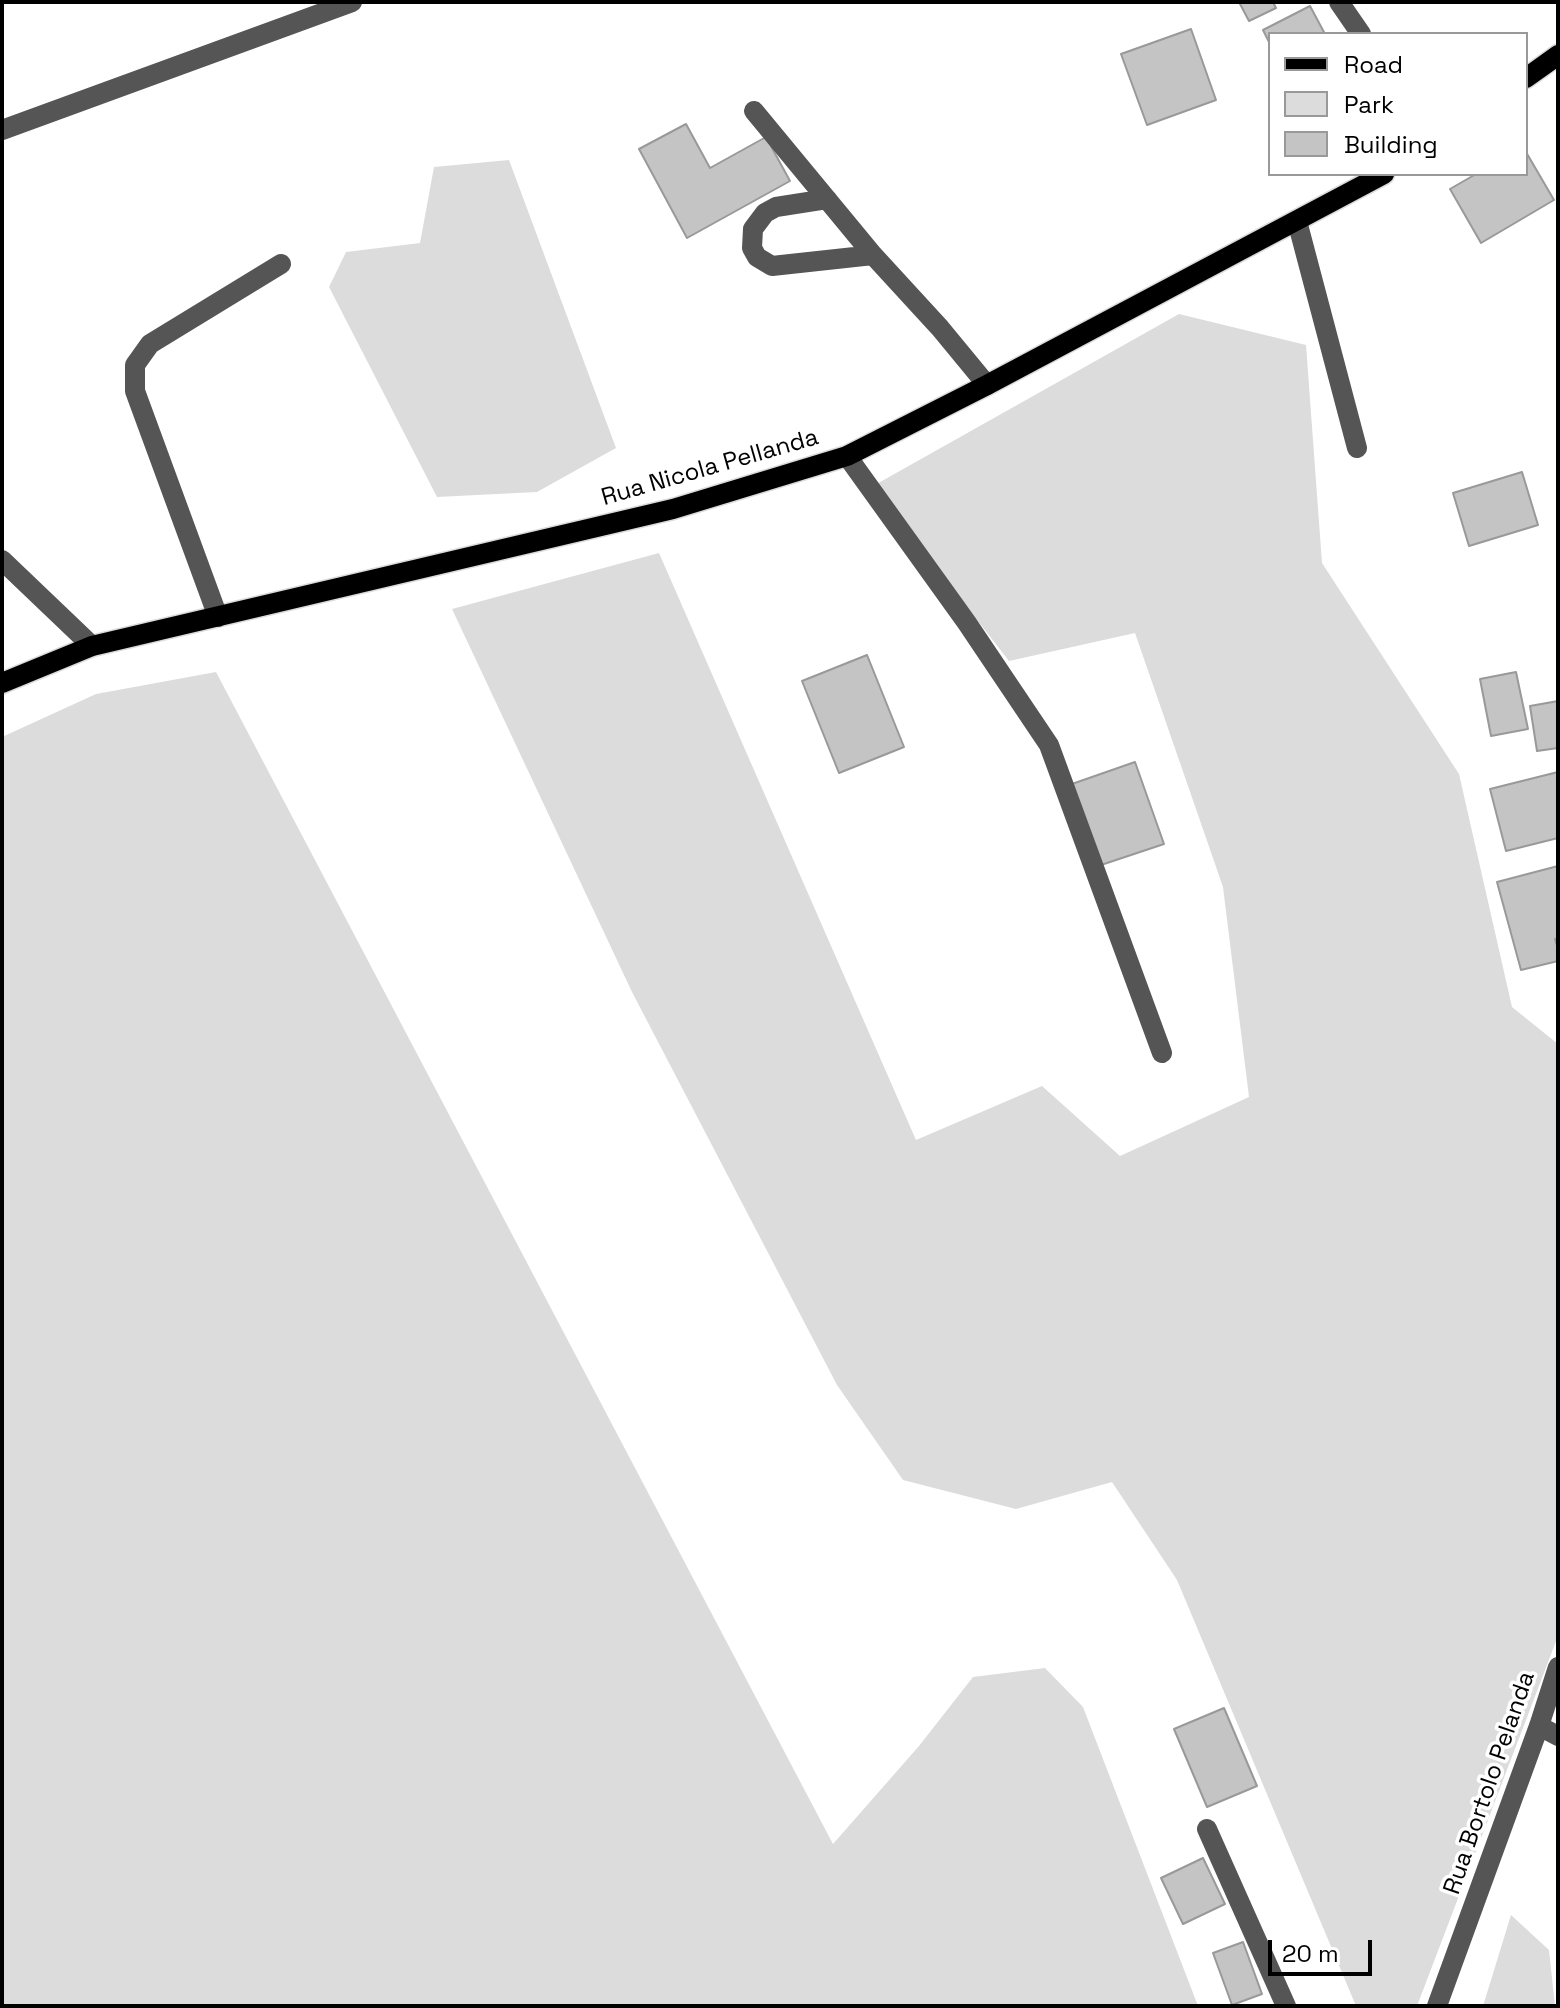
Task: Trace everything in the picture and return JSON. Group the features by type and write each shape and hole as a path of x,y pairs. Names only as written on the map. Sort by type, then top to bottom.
{"main road":[{"path":"1528,77 1558,55"},
{"name":"Rua Nicola Pellanda","path":"2,683 92,646 673,509 847,456 1380,176"}],"street":[{"path":"2,130 352,2"},
{"path":"1339,2 1360,32"},
{"path":"754,111 873,255 987,385"},
{"path":"827,199 776,207 765,213 753,229 752,248 757,257 772,266 873,255"},
{"path":"1297,221 1357,448"},
{"path":"218,617 135,391 135,365 150,344 281,264"},
{"path":"847,456 967,623 1049,745 1162,1053"},
{"path":"2,560 92,646"},
{"name":"Rua Bortolo Pelanda","path":"1437,2006 1558,1667"},
{"path":"1539,1726 1558,1736"},
{"path":"1207,1829 1286,2006"}],"green space":[{"path":"509,160 616,448 537,492 437,497 329,287 346,252 420,243 434,167"},
{"path":"1179,314 1306,345 1322,563 1459,774 1512,1007 1558,1044 1558,1636 1417,2006 1356,2006 1177,1580 1112,1482 1016,1509 903,1480 837,1385 632,992 452,609 659,553 916,1140 1042,1086 1120,1156 1249,1097 1223,887 1135,633 1009,661 873,486"},
{"path":"216,672 833,1844 919,1746 973,1677 1045,1668 1083,1707 1198,2006 2,2006 2,737 96,694"},
{"path":"1511,1915 1549,1950 1555,2006 1483,2006"}],"building":[{"path":"1239,2 1273,2 1276,8 1249,21"},
{"path":"1310,6 1324,32 1268,32 1268,40 1263,30"},
{"path":"1191,29 1216,100 1147,125 1121,54"},
{"path":"686,124 710,168 766,137 790,181 687,238 639,149"},
{"path":"1528,155 1554,200 1481,243 1450,189 1473,176 1528,176"},
{"path":"1522,472 1538,525 1469,546 1453,493"},
{"path":"867,655 904,747 839,773 802,681"},
{"path":"1516,672 1528,729 1491,736 1480,679"},
{"path":"1558,701 1558,748 1537,751 1530,706"},
{"path":"1135,762 1164,844 1098,866 1069,785"},
{"path":"1558,772 1558,838 1506,851 1490,789"},
{"path":"1558,866 1558,938 1555,939 1558,961 1521,970 1497,882"},
{"path":"1224,1708 1257,1786 1207,1807 1174,1729"},
{"path":"1203,1858 1225,1904 1183,1924 1161,1878"},
{"path":"1243,1942 1262,1994 1232,2005 1213,1953"}]}
